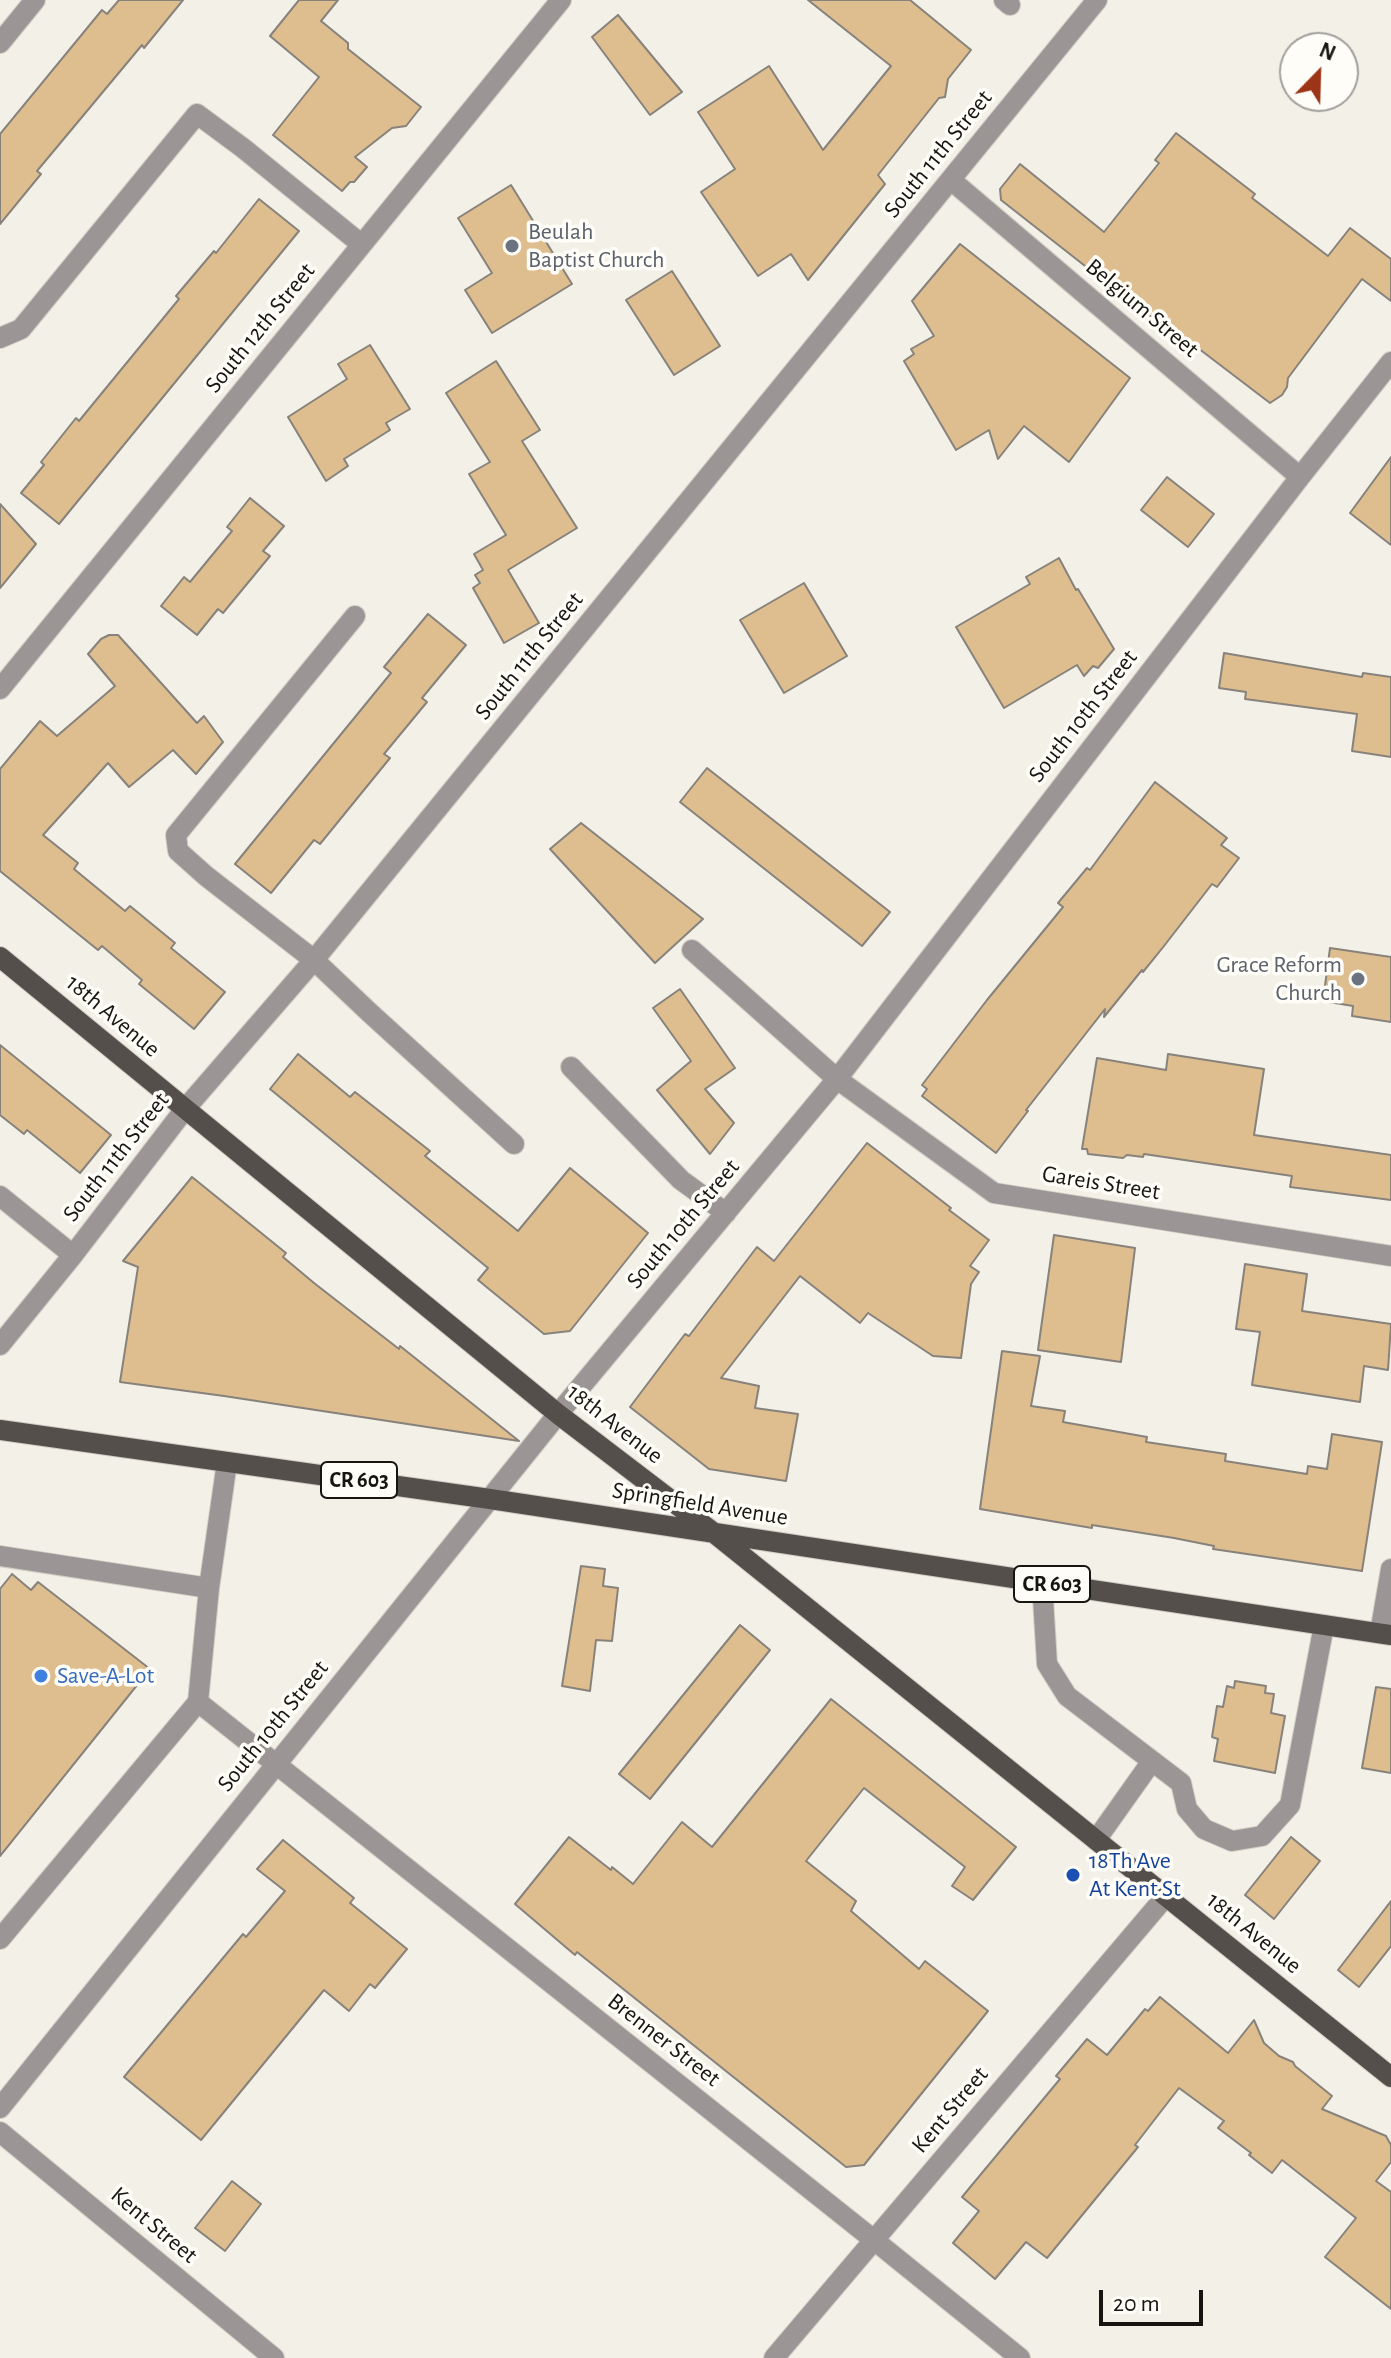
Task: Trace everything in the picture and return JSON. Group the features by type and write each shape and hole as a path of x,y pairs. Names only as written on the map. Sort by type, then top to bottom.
{"main road":[{"name":"18th Avenue","path":"0,957 558,1414 714,1533 1391,2077"},
{"name":"Springfield Avenue","path":"0,1430 490,1499 1386,1634"}],"street":[{"path":"0,43 35,0"},
{"name":"South 12th Street","path":"0,689 561,0"},
{"name":"South 11th Street","path":"0,1345 185,1109 314,960 1097,0"},
{"path":"0,338 21,329 197,114 361,244"},
{"name":"Belgium Street","path":"951,180 1300,477"},
{"name":"South 10th Street","path":"0,2108 558,1414 837,1079 1391,362"},
{"path":"355,616 176,835 178,851 314,960 514,1144"},
{"name":"Gareis Street","path":"692,950 837,1079 994,1193 1391,1256"},
{"path":"571,1067 681,1180 726,1213"},
{"path":"0,1196 73,1255"},
{"path":"0,1939 198,1702 209,1588 227,1462"},
{"path":"0,1556 209,1588"},
{"path":"1386,1634 1391,1569"},
{"path":"1042,1582 1047,1664 1067,1696 1181,1783 1187,1809 1204,1829 1232,1841 1262,1836 1290,1805 1324,1625"},
{"name":"Brenner Street","path":"198,1702 1020,2358"},
{"path":"1096,1840 1152,1761"},
{"name":"Kent Street","path":"774,2358 1166,1896"},
{"name":"Kent Street","path":"0,2132 274,2358"}],"building":[{"path":"119,0 183,0 37,171 41,174 0,224 0,134 102,10 107,14"},
{"path":"299,0 338,0 321,21 348,43 348,49 421,107 406,126 392,128 355,157 367,167 342,191 273,135 319,77 270,36"},
{"path":"808,0 910,0 971,50 948,79 945,97 939,98 878,175 885,184 808,280 791,254 758,276 701,192 735,169 698,112 769,66 823,150 891,66"},
{"path":"618,15 682,92 650,115 592,37"},
{"path":"1176,133 1255,194 1252,198 1328,256 1350,228 1391,259 1391,301 1362,279 1288,378 1282,395 1270,403 1173,329 1171,333 1001,200 1000,189 1020,164 1104,232 1159,163 1155,160"},
{"name":"Beulah Baptist Church","path":"511,185 572,284 492,333 465,290 492,273 458,218"},
{"path":"259,199 299,231 59,524 21,493 76,418 79,421 179,299 176,296 214,251 216,253"},
{"path":"960,244 1130,378 1069,462 1024,426 998,459 989,430 956,450 904,361 914,354 911,349 934,336 912,301"},
{"path":"672,271 720,346 674,375 626,300"},
{"path":"370,345 410,409 386,423 390,430 344,459 348,466 326,481 288,417 347,379 338,364"},
{"path":"496,361 540,430 522,441 577,528 508,570 539,623 504,643 473,588 480,583 475,575 483,570 474,554 506,535 469,474 490,462 446,393"},
{"path":"1391,457 1391,545 1350,513"},
{"path":"1167,477 1214,514 1188,547 1141,510"},
{"path":"250,498 284,526 263,551 270,556 223,613 218,609 197,635 161,606 184,577 190,582 232,531 227,527"},
{"path":"0,504 36,544 0,588"},
{"path":"1059,558 1114,649 1098,668 1093,666 1084,676 1077,665 1004,708 956,627 1030,584 1026,577"},
{"path":"804,583 847,656 784,693 740,620"},
{"path":"428,614 466,645 422,698 427,702 384,754 390,758 320,844 314,840 271,893 235,864 391,673 384,667"},
{"path":"118,635 197,723 204,716 223,742 196,774 173,750 129,787 108,763 43,835 78,863 74,869 125,911 130,906 175,943 171,948 225,992 194,1029 139,984 142,980 102,946 98,950 0,871 0,769 40,721 57,736 115,686 88,654 101,639"},
{"path":"1224,653 1362,677 1363,673 1391,677 1391,757 1352,751 1357,714 1245,699 1246,692 1219,688"},
{"path":"707,768 890,912 862,946 680,802"},
{"path":"1155,782 1227,838 1221,845 1239,858 1217,887 1212,884 1104,1017 1105,1009 996,1153 922,1096 927,1089 922,1085 1063,907 1058,903 1087,868 1090,870"},
{"path":"581,823 703,919 655,963 550,849"},
{"name":"Grace Reform Church","path":"1330,948 1391,957 1391,1022 1352,1016 1353,1006 1323,1001"},
{"path":"680,989 735,1068 705,1089 734,1123 710,1154 657,1090 691,1061 653,1008"},
{"path":"0,1045 111,1135 80,1173 27,1130 24,1134 0,1115"},
{"path":"298,1054 350,1097 355,1092 430,1151 425,1156 518,1231 570,1168 648,1233 570,1331 544,1334 478,1280 488,1268 270,1089"},
{"path":"1168,1054 1264,1069 1254,1135 1391,1155 1391,1200 1290,1187 1292,1176 1144,1154 1143,1157 1127,1155 1123,1158 1088,1154 1087,1149 1082,1149 1097,1058 1166,1070"},
{"path":"867,1143 989,1240 970,1266 979,1272 971,1284 961,1358 933,1356 868,1313 860,1323 800,1276 721,1378 759,1386 755,1408 798,1414 786,1481 709,1469 630,1407 757,1247 774,1261"},
{"path":"192,1177 286,1253 283,1257 314,1283 399,1349 400,1346 519,1441 120,1382 138,1267 123,1261"},
{"path":"1054,1235 1135,1248 1121,1362 1038,1350"},
{"path":"1245,1264 1307,1274 1302,1311 1391,1324 1388,1370 1364,1366 1360,1402 1252,1385 1260,1332 1236,1329"},
{"path":"1002,1351 1040,1356 1031,1406 1065,1411 1063,1422 1147,1437 1146,1442 1226,1454 1225,1461 1307,1474 1308,1466 1327,1469 1332,1434 1382,1442 1362,1571 1213,1549 1214,1546 1174,1538 980,1509"},
{"path":"581,1566 605,1569 603,1586 618,1588 612,1641 596,1640 590,1691 562,1686"},
{"path":"12,1574 31,1590 38,1582 150,1669 0,1856 0,1589"},
{"path":"740,1625 770,1650 650,1799 619,1774"},
{"path":"1235,1681 1266,1686 1265,1693 1274,1694 1271,1713 1285,1716 1275,1773 1214,1761 1218,1739 1212,1737 1217,1706 1223,1707 1227,1686 1234,1688"},
{"path":"1376,1687 1391,1689 1391,1773 1362,1768"},
{"path":"831,1699 1016,1847 973,1900 952,1886 965,1867 864,1788 806,1861 856,1901 851,1911 919,1969 925,1961 988,2011 864,2165 846,2167 577,1952 575,1955 515,1904 569,1837 633,1884 682,1822 712,1847"},
{"path":"1291,1837 1320,1861 1274,1919 1245,1895"},
{"path":"283,1840 354,1898 350,1903 407,1949 375,1988 370,1984 349,2011 324,1990 201,2140 124,2077 243,1934 246,1937 285,1891 257,1869"},
{"path":"1391,1901 1391,1946 1359,1987 1338,1970"},
{"path":"1160,1997 1228,2053 1254,2020 1264,2043 1279,2056 1293,2062 1332,2096 1322,2109 1386,2136 1391,2145 1391,2162 1376,2181 1391,2192 1391,2309 1325,2257 1356,2218 1282,2160 1272,2173 1218,2128 1224,2121 1179,2088 1135,2145 1138,2147 1047,2258 1026,2242 995,2279 953,2243 979,2211 962,2197 1060,2079 1056,2076 1087,2039 1107,2055 1145,2009 1148,2011"},
{"path":"232,2181 261,2204 225,2251 195,2228"}],"place":[{"name":"Beulah Baptist Church","path":"512,246"},
{"name":"Grace Reform Church","path":"1358,979"},
{"name":"Save-A-Lot","path":"41,1676"},
{"name":"18Th Ave At Kent St","path":"1073,1875"}]}
